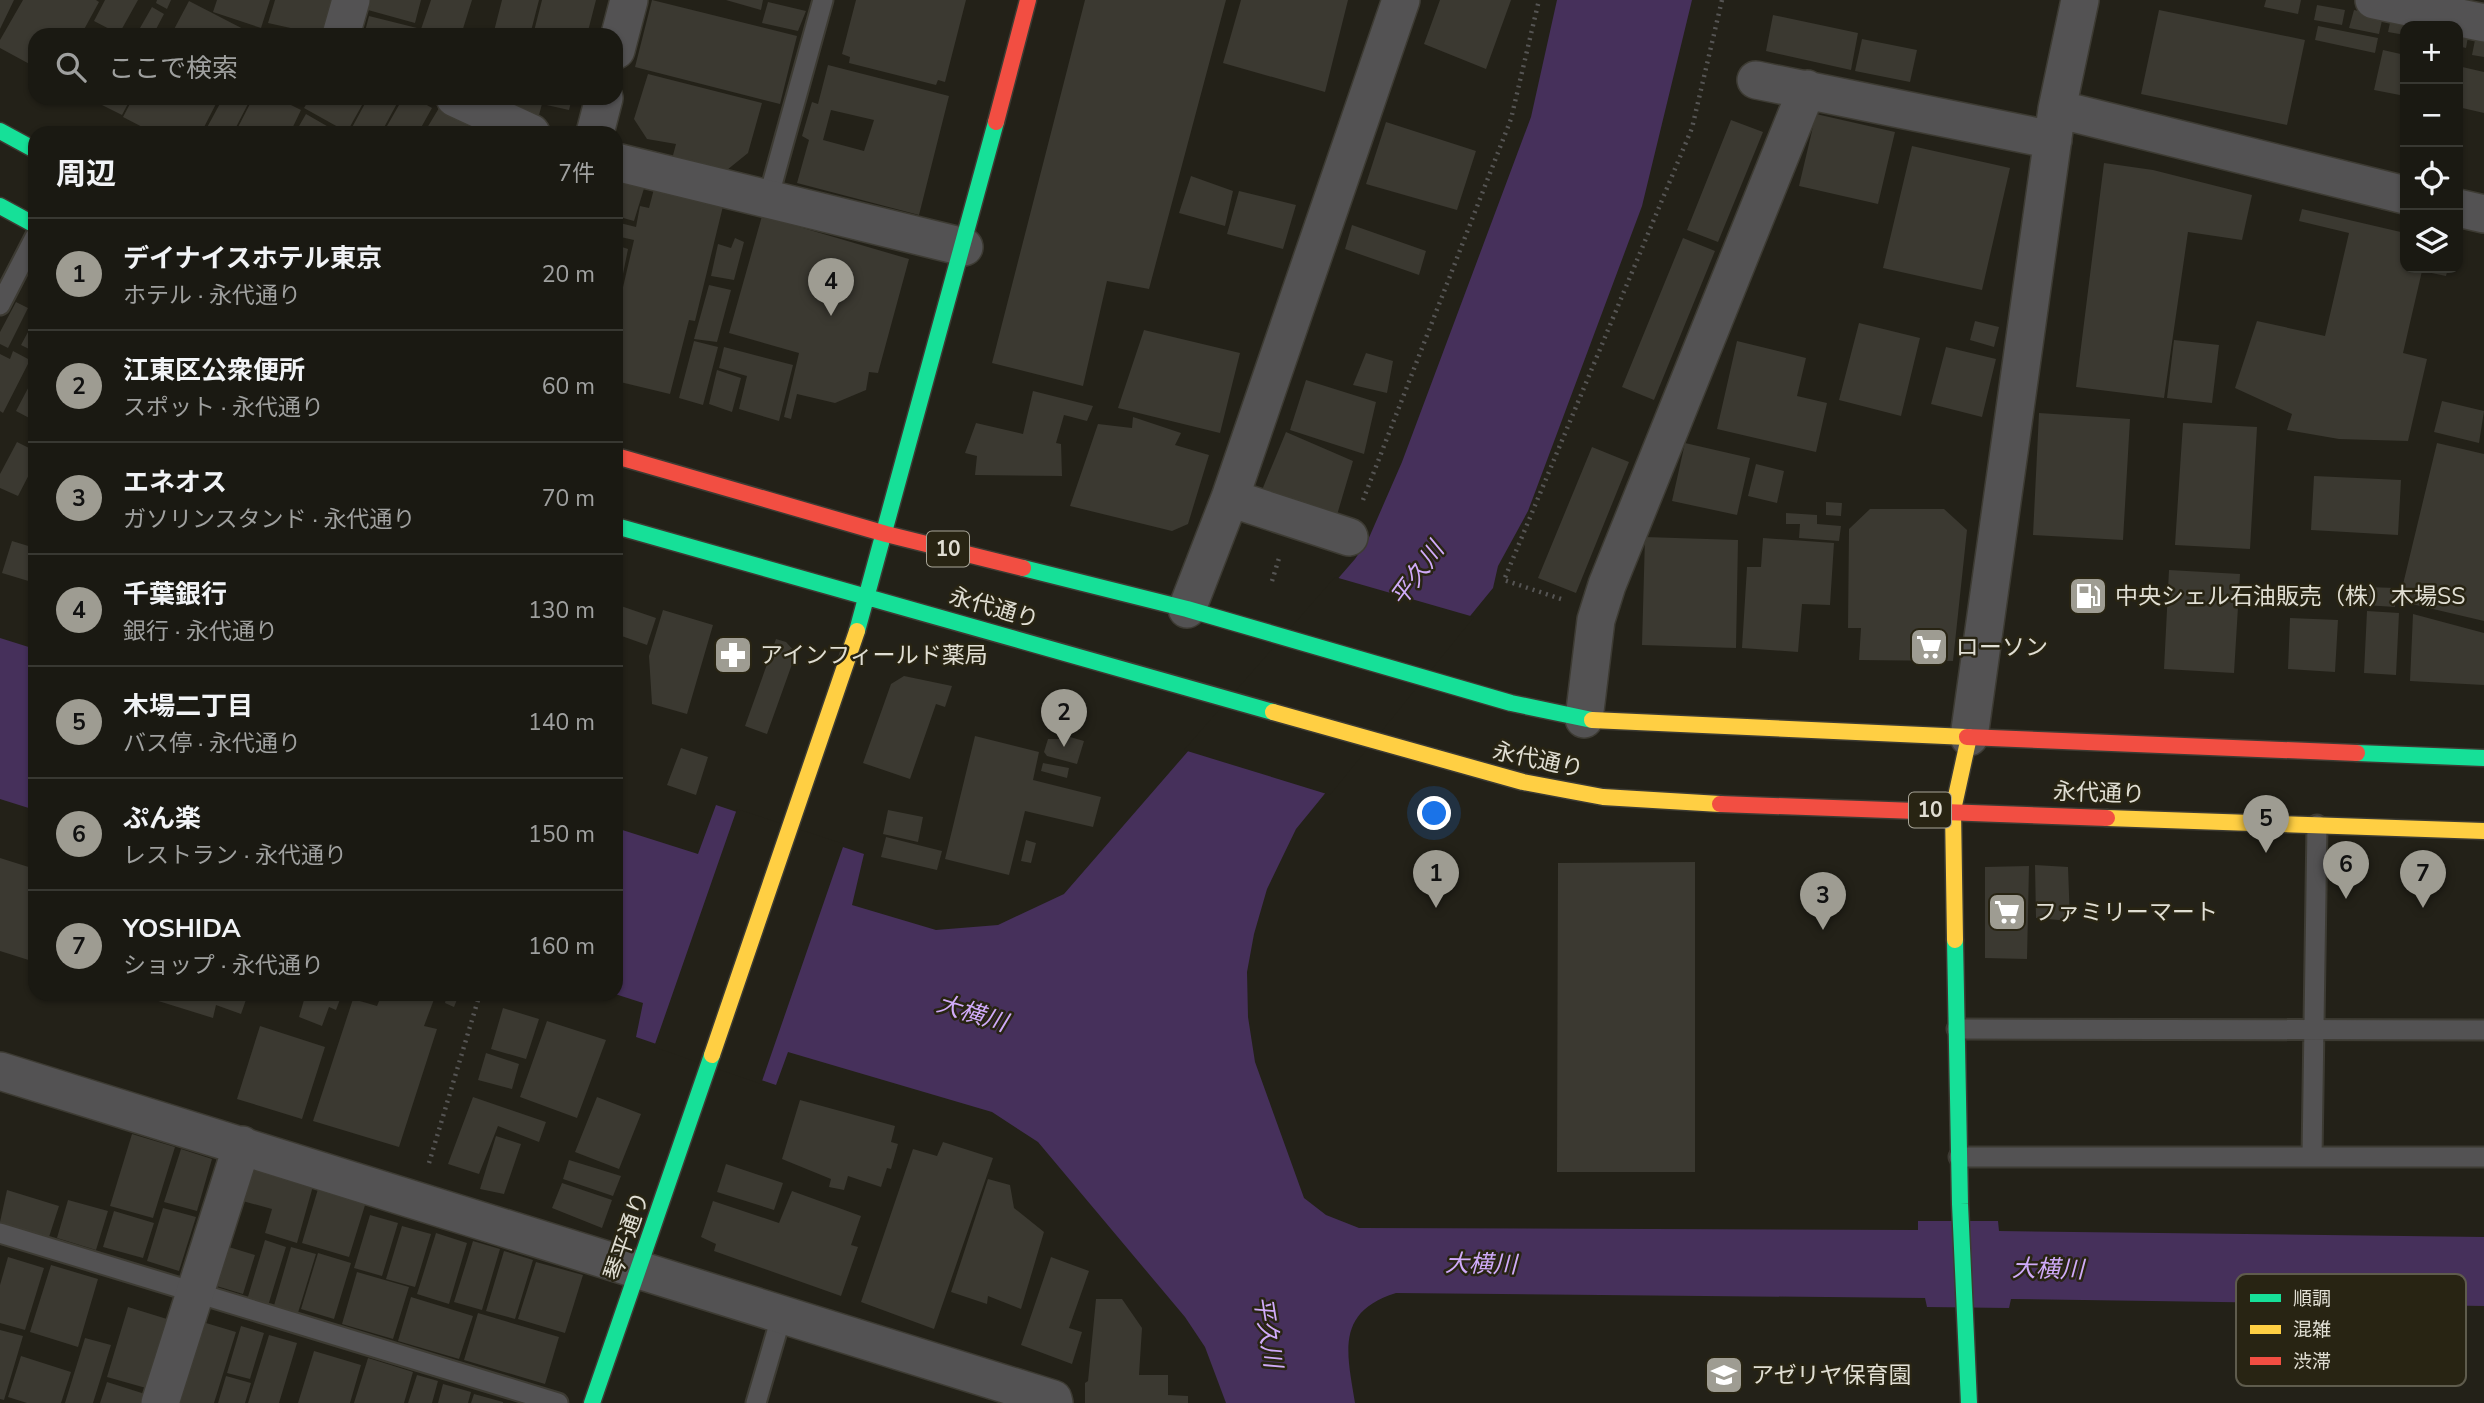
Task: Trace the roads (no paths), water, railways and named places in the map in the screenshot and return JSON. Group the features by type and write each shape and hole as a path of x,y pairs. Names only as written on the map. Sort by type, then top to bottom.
{"main road":[{"name":"琴平通り","path":"592,1403 640,1270 869,597 1028,0"},
{"path":"0,131 28,145"},
{"path":"0,206 28,221"},
{"name":"永代通り","path":"623,458 886,534 1187,609 1511,703 1584,719 1648,724 2484,758"},
{"name":"永代通り","path":"623,528 1227,697 1383,744 1523,782 1603,797 1686,803 1953,810 2484,831"},
{"path":"1969,737 1953,810 1959,1157 1969,1403"}],"street":[{"path":"343,28 351,0"},
{"path":"622,28 629,0"},
{"path":"1187,609 1230,498 1401,0"},
{"path":"1969,737 2055,124 2080,0"},
{"path":"2374,0 2484,23"},
{"path":"1755,80 2055,124 2400,194"},
{"path":"1584,719 1596,620 1607,585 1807,89"},
{"path":"471,105 516,126"},
{"path":"597,126 602,105"},
{"path":"623,164 964,247"},
{"path":"2463,209 2484,214"},
{"path":"1230,498 1349,537"},
{"path":"0,1072 1053,1399 1054,1403"},
{"path":"160,1403 242,1145"}],"lane":[{"path":"768,199 823,0"},
{"path":"0,305 28,251"},
{"path":"2312,1157 2317,825"},
{"path":"1957,1029 2484,1030"},
{"path":"1959,1157 2484,1157"},
{"path":"0,1233 558,1403"},
{"path":"755,1403 782,1314"}],"water":[{"path":"1557,0 1692,0 1642,206 1528,511 1498,566 1493,588 1296,829 1267,889 1247,972 1248,1017 1255,1062 1304,1198 1326,1215 1359,1228 1918,1230 1918,1221 1998,1221 1999,1231 2484,1237 2484,1306 2466,1306 2466,1274 2236,1274 2236,1302 2011,1299 2009,1308 1927,1307 1925,1298 1396,1293 1376,1301 1363,1311 1354,1323 1348,1351 1355,1403 1226,1403 1205,1347 1185,1317 1038,1142 992,1112 788,1052 776,1085 636,1037 643,1003 623,997 623,830 698,854 716,805 864,854 852,905 936,930 998,925 1064,894 1355,559 1368,540 1402,462 1531,117"},
{"path":"0,638 28,647 28,808 0,799"}],"place":[{"name":"千葉銀行","path":"831,316"},
{"name":"中央シェル石油販売（株）木場SS","path":"2088,596"},
{"name":"ローソン","path":"1929,647"},
{"name":"アインフィールド薬局","path":"733,655"},
{"name":"江東区公衆便所","path":"1064,747"},
{"name":"木場二丁目","path":"2266,853"},
{"name":"ぷん楽","path":"2346,899"},
{"name":"デイナイスホテル東京","path":"1436,908"},
{"name":"YOSHIDA","path":"2423,908"},
{"name":"ファミリーマート","path":"2007,912"},
{"name":"エネオス","path":"1823,930"},
{"name":"アゼリヤ保育園","path":"1724,1375"}],"water label":[{"name":"平久川","path":"1417,574"},
{"name":"大横川","path":"972,1013"},
{"name":"大横川","path":"1481,1264"},
{"name":"大横川","path":"2048,1269"},
{"name":"平久川","path":"1268,1332"}]}
